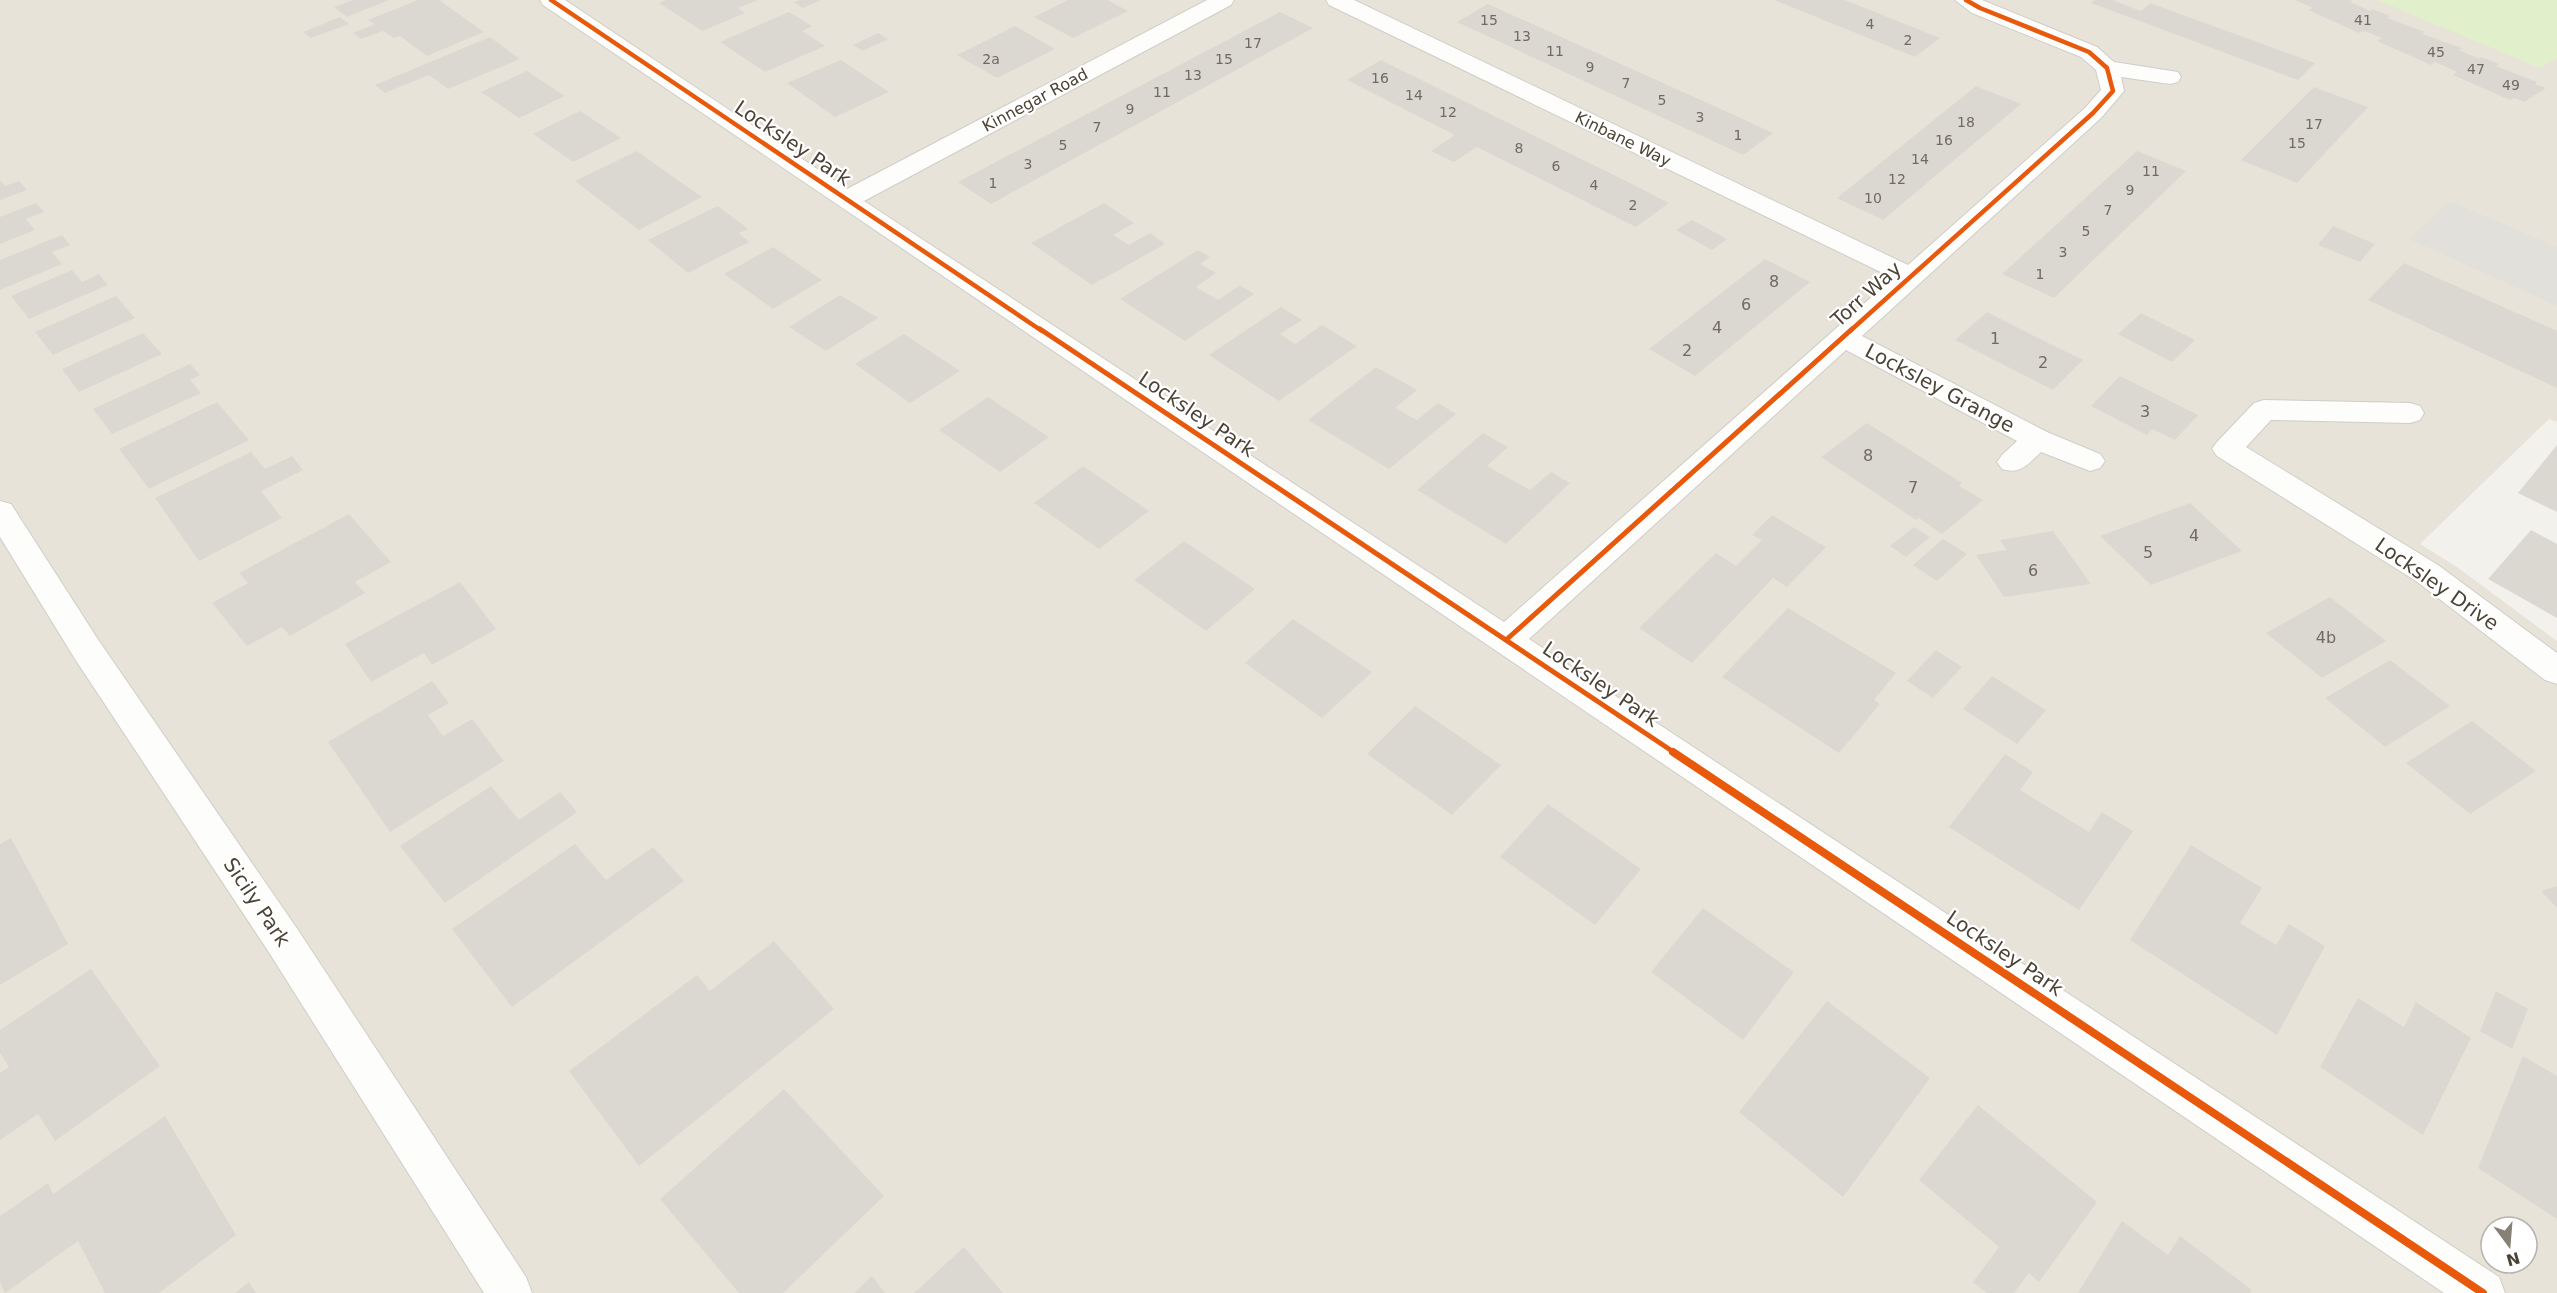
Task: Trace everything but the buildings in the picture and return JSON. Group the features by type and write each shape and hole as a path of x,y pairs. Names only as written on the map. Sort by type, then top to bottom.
{"street":[{"name":"Locksley Park","path":"551,0 846,200 2483,1293"},
{"name":"Kinnegar Road","path":"846,200 1223,0"},
{"name":"Kinbane Way","path":"1337,0 1910,276"},
{"path":"1966,3 2089,52 2107,68 2170,77"},
{"name":"Torr Way","path":"1506,640 2093,113 2112,91 2107,68"},
{"name":"Locksley Grange","path":"1843,337 2037,438 2090,461"},
{"name":"Locksley Drive","path":"2410,413 2265,410 2227,449 2427,573 2557,671"},
{"name":"Locksley Grange","path":"2012,462 2037,438"},
{"name":"Sicily Park","path":"0,512 87,650 284,942 510,1293"}],"shaded area":[{"path":"0,0 2557,0 2557,422 2549,419 2420,544 2457,567 2557,641 2557,1293 0,1293"},
{"path":"2450,201 2557,247 2557,306 2409,239"}],"green space":[{"path":"2377,0 2557,0 2557,58 2540,68"}],"cycle path":[{"path":"551,0 846,200 2483,1293"},
{"path":"1506,640 2093,113 2113,91 2107,68 2089,52 1980,8 1966,0"}]}
